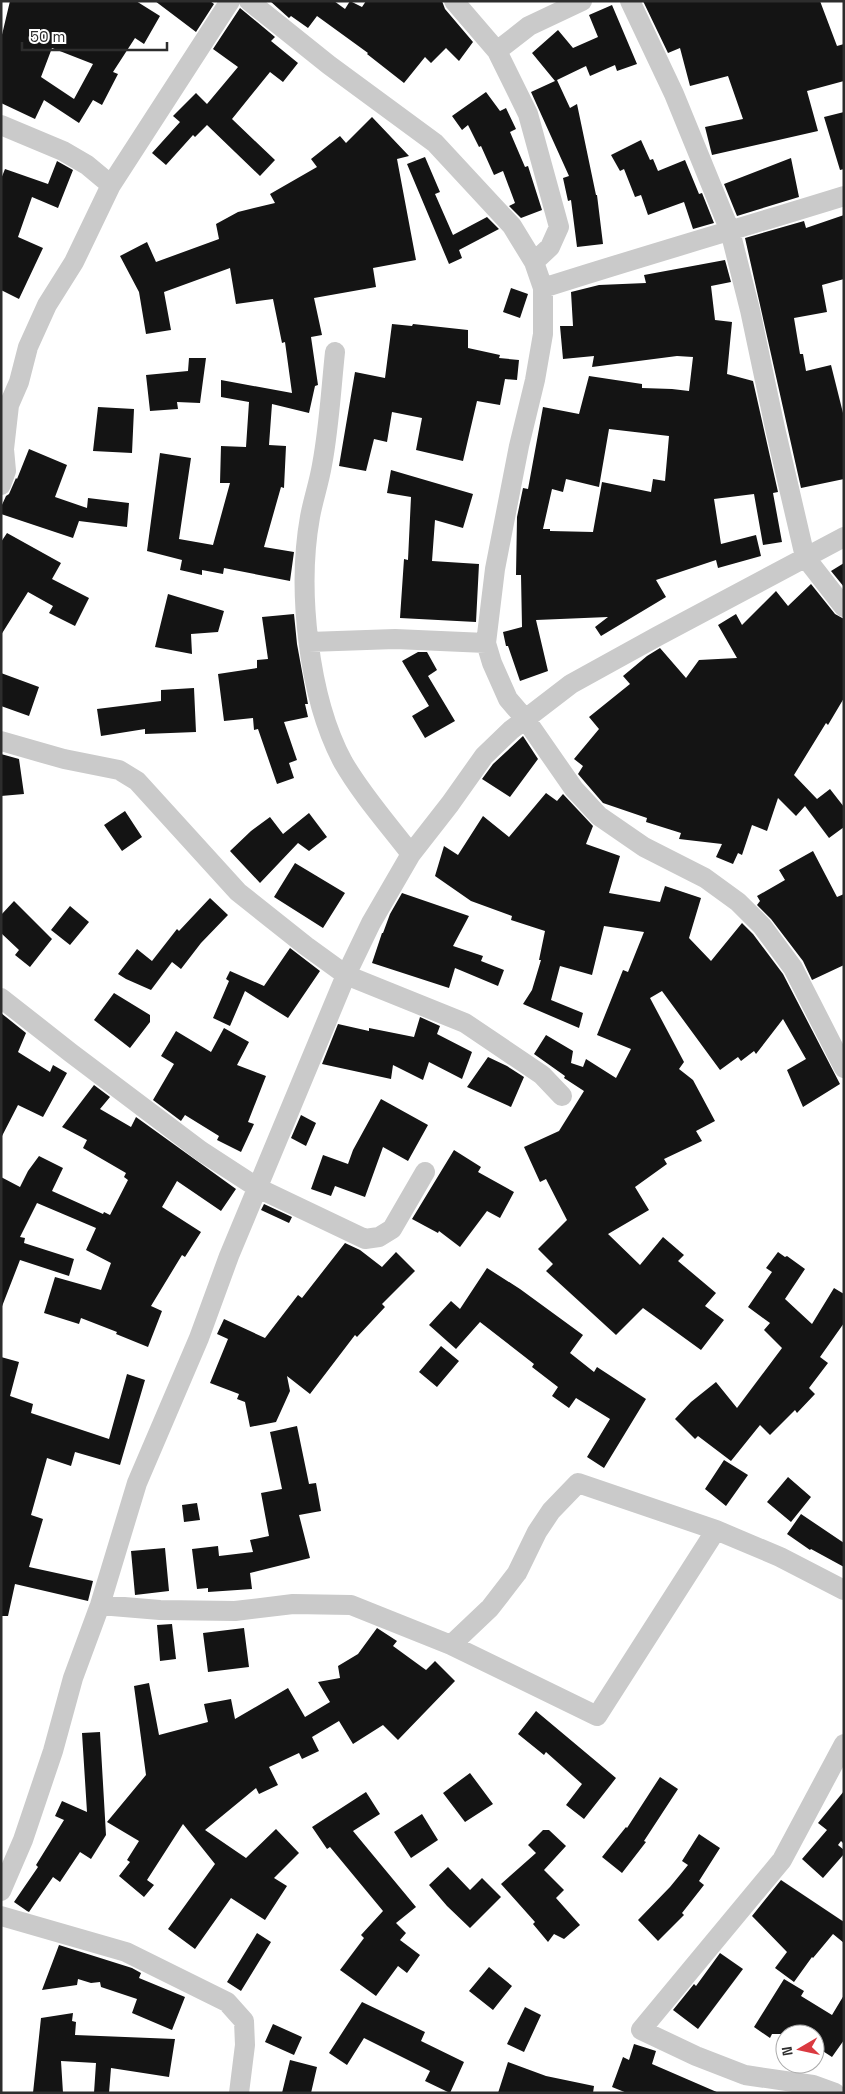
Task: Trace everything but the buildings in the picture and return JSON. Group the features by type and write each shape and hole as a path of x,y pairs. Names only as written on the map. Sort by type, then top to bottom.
{"street":[{"path":"1,485 6,471 4,449 9,405 19,382 28,347 47,305 74,262 111,185 230,1"},
{"path":"249,1 329,65 435,143 512,226 534,262 543,288 543,334 495,569 486,642 492,663 508,700 526,720 574,789 599,816 644,847 705,878 738,902 762,926 793,968 844,1068"},
{"path":"454,1 497,52 528,114 559,227 550,247 534,262"},
{"path":"497,52 529,26 582,1"},
{"path":"630,1 674,94 730,231 750,310 805,557 844,607"},
{"path":"1,125 64,151 87,165 111,185"},
{"path":"543,288 648,254 844,196"},
{"path":"335,352 322,465 310,518 304,590 314,678 328,726 343,761 362,791 411,854"},
{"path":"1,1891 23,1840 53,1751 74,1678 100,1606 138,1483 199,1338 229,1256 346,975 371,923 411,854 484,756 511,730 571,684 805,557 844,538"},
{"path":"309,642 394,639 486,642"},
{"path":"1,741 64,759 119,770 137,780 238,892 346,975 465,1023 542,1075 562,1096"},
{"path":"1,998 201,1151 258,1188 365,1239 380,1237 392,1229 425,1172"},
{"path":"450,1645 490,1608 517,1573 537,1532 551,1511 578,1483 716,1530 780,1557 844,1590"},
{"path":"100,1606 160,1610 235,1611 293,1604 351,1606 450,1645 597,1716 716,1530"},
{"path":"835,2093 813,2086 745,2075 696,2056 641,2030 782,1860 844,1744"},
{"path":"1,1916 126,1952 227,2002 244,2021 245,2044 239,2093"}]}
